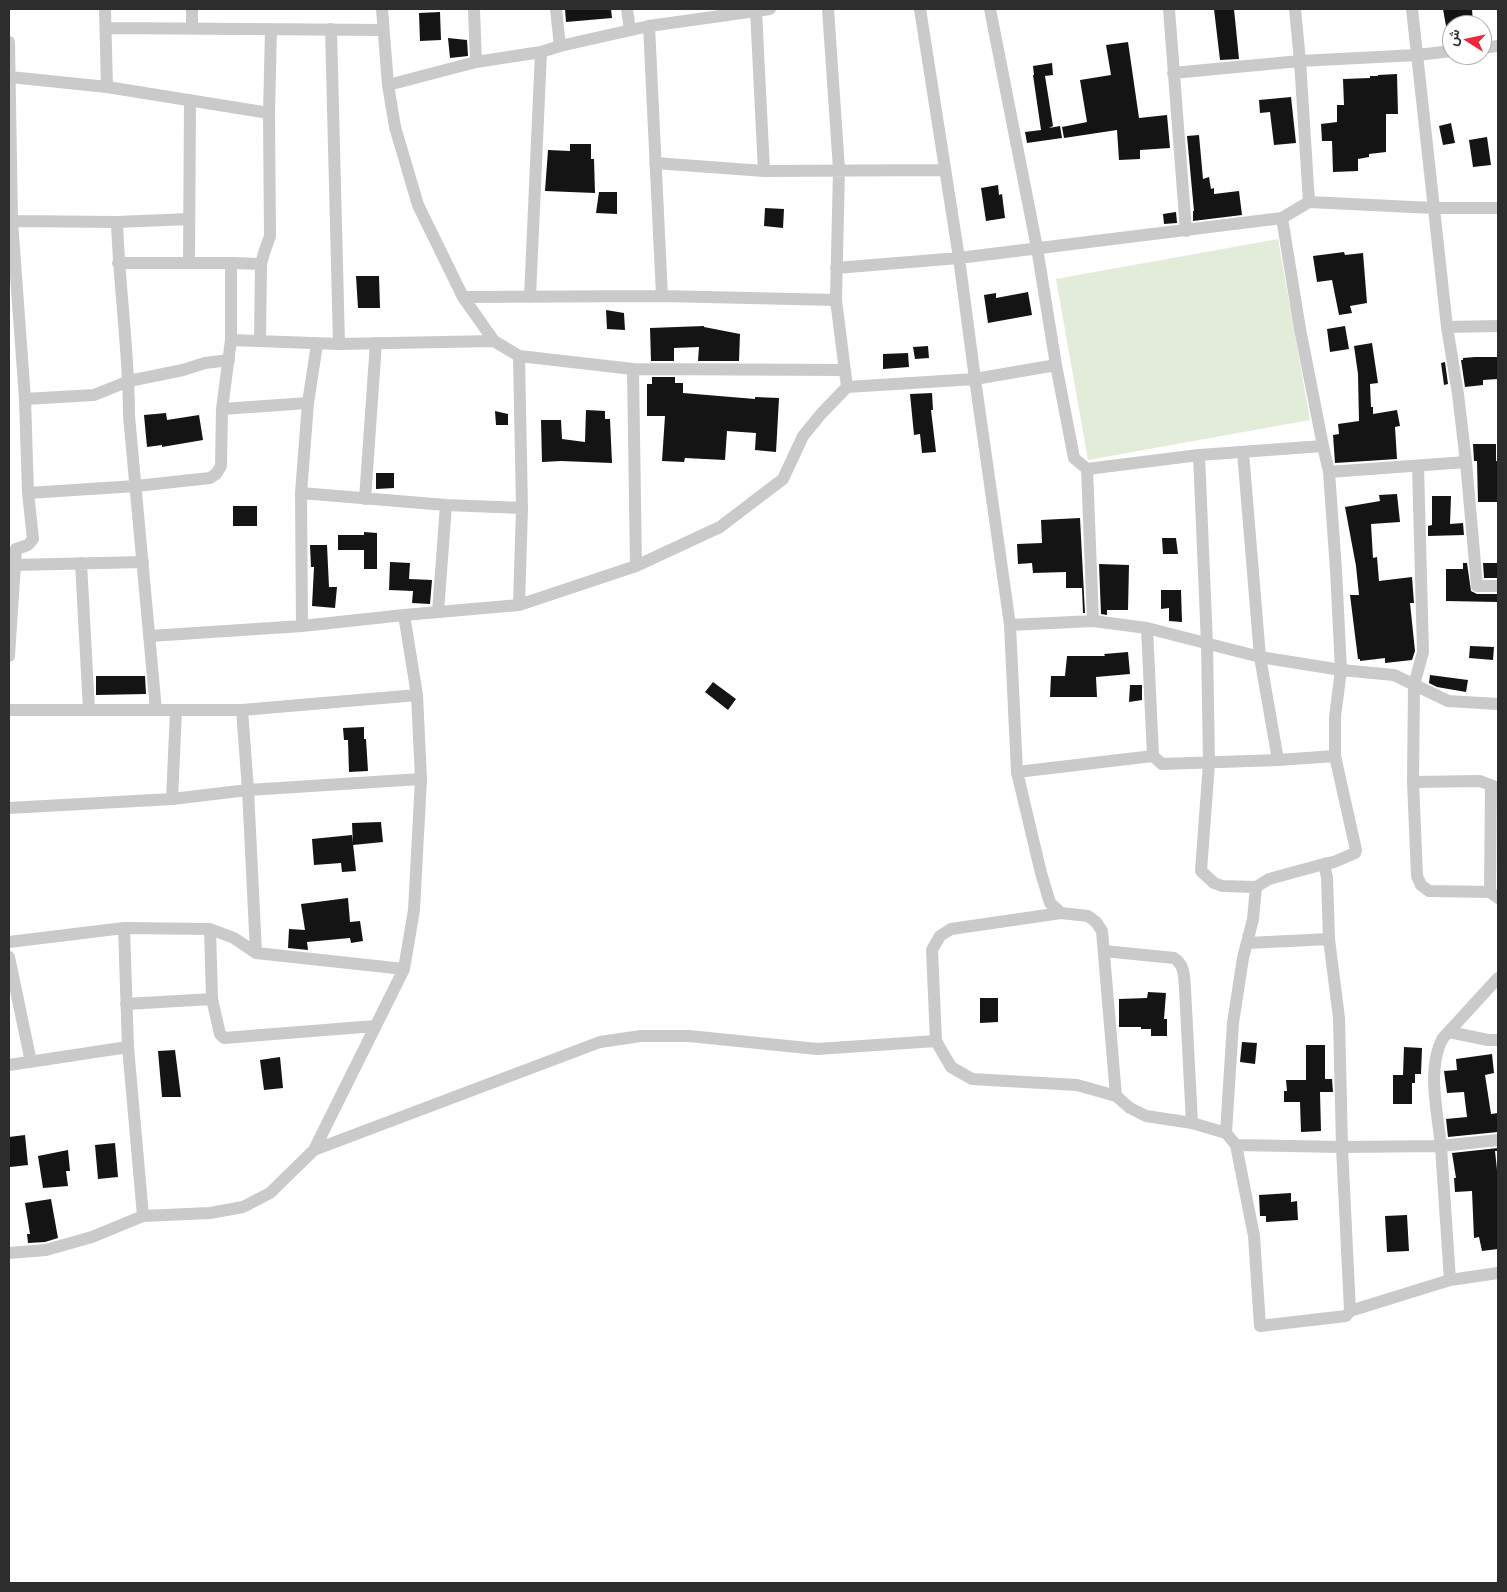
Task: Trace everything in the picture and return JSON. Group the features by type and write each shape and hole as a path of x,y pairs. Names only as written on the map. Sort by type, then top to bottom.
{"street":[{"path":"105,9 107,87"},
{"path":"192,9 192,28"},
{"path":"382,9 388,85 394,127 418,205 464,297 494,341 519,356 633,369 845,370"},
{"path":"474,9 476,62"},
{"path":"556,9 560,46"},
{"path":"627,9 630,30"},
{"path":"388,85 476,62 541,52 649,26 770,9"},
{"path":"828,9 839,169 836,300 847,387"},
{"path":"920,9 959,258 1010,625 1017,772 1050,903 1061,913"},
{"path":"990,9 1037,248 1056,365 1074,458 1087,468 1199,455 1323,446"},
{"path":"1169,9 1186,231"},
{"path":"1295,9 1309,202"},
{"path":"1412,9 1447,327 1458,394 1466,462 1477,586 1498,586"},
{"path":"756,11 764,171"},
{"path":"649,26 662,296"},
{"path":"106,28 383,30"},
{"path":"260,341 261,264 270,236 269,113 271,29"},
{"path":"331,29 339,344"},
{"path":"9,42 13,314 24,399 28,493 33,539 28,545 12,550 14,565 9,656"},
{"path":"530,297 541,52"},
{"path":"1173,73 1300,61 1442,52"},
{"path":"10,77 107,87 269,113"},
{"path":"189,263 190,100"},
{"path":"655,163 764,171 839,169 945,170"},
{"path":"836,268 959,258 1282,218 1309,202 1433,208 1498,208"},
{"path":"1199,455 1207,644 1209,763 1201,871 1214,883 1222,886 1256,887 1268,879 1334,862 1355,853 1356,850 1335,756 1335,717 1340,670 1336,570 1329,472 1300,329 1282,218"},
{"path":"12,221 117,222 190,219"},
{"path":"117,222 118,263 130,381 130,416 156,710"},
{"path":"118,263 261,264"},
{"path":"28,493 136,486 210,478 216,474 221,466 222,409 231,340 231,263"},
{"path":"464,297 662,296 836,300"},
{"path":"1447,327 1498,326"},
{"path":"231,340 318,344 494,341"},
{"path":"302,626 301,493 308,403 318,344"},
{"path":"365,499 376,344"},
{"path":"519,356 522,508 519,605"},
{"path":"24,399 94,395 130,381 183,370 205,363 228,360"},
{"path":"150,636 302,626 519,605 636,566 720,527 783,479 804,436 821,414 847,387 975,379 1056,365"},
{"path":"633,369 636,566"},
{"path":"222,409 308,403"},
{"path":"1243,452 1260,657 1278,760"},
{"path":"1329,472 1466,462"},
{"path":"1413,782 1480,781 1494,787 1494,895 1429,890 1420,885 1416,876 1413,782 1414,685 1423,652 1418,466"},
{"path":"1087,468 1094,621"},
{"path":"301,493 446,505 522,508"},
{"path":"438,612 446,505"},
{"path":"14,565 143,562"},
{"path":"81,563 89,710"},
{"path":"9,1253 46,1250 92,1237 143,1216 210,1213 243,1206 270,1193 314,1150 404,968 414,910 421,779 417,695 404,615"},
{"path":"1010,625 1094,621 1147,628 1260,657 1340,670 1394,674 1448,701 1498,704"},
{"path":"1147,628 1153,756 1162,764 1335,756"},
{"path":"9,710 242,710 417,695"},
{"path":"242,710 256,953"},
{"path":"172,798 176,711"},
{"path":"1017,772 1153,756"},
{"path":"9,808 421,779"},
{"path":"1324,864 1327,877 1329,939 1339,1018 1342,1147 1350,1311"},
{"path":"1226,1132 1233,1023 1243,958 1254,919 1256,887"},
{"path":"1116,1096 1102,931 1096,922 1088,916 1061,913 951,929 940,936 932,950 936,1041 951,1067 972,1079 1077,1085 1116,1096 1130,1108 1146,1116 1226,1132 1236,1145 1254,1236 1260,1326 1346,1316 1350,1311 1450,1280 1498,1272"},
{"path":"9,942 124,928 210,929 234,938 256,953 404,968"},
{"path":"124,928 128,1047 143,1216"},
{"path":"210,929 212,999 220,1034 224,1038 375,1026"},
{"path":"1248,942 1329,939"},
{"path":"1104,952 1174,958 1180,962 1183,969 1185,989 1192,1124"},
{"path":"9,957 31,1062"},
{"path":"1450,1280 1434,1091 1437,1049 1443,1038 1498,978"},
{"path":"126,1004 212,999"},
{"path":"1449,1032 1488,1040 1498,1040"},
{"path":"314,1150 600,1042 641,1036 689,1036 816,1050 936,1041"},
{"path":"9,1065 128,1047"},
{"path":"1236,1145 1440,1146 1498,1140"}],"green space":[{"path":"1278,239 1310,420 1088,460 1056,279"}],"building":[{"path":"565,9 611,9 612,18 566,22"},
{"path":"1214,9 1234,9 1239,59 1220,60"},
{"path":"1443,9 1472,9 1472,15 1444,15"},
{"path":"440,12 441,40 420,41 419,13"},
{"path":"448,38 467,40 468,56 450,58"},
{"path":"1128,42 1139,118 1167,115 1170,148 1140,150 1140,159 1119,160 1117,130 1064,138 1062,127 1087,122 1080,80 1111,75 1106,45"},
{"path":"1052,63 1053,75 1045,76 1053,126 1049,128 1060,126 1062,138 1027,143 1025,132 1041,130 1033,66"},
{"path":"1397,74 1398,114 1386,114 1386,152 1369,154 1369,157 1358,159 1358,171 1333,172 1332,141 1322,141 1321,124 1337,122 1337,105 1344,105 1343,79"},
{"path":"1291,97 1296,143 1274,145 1270,112 1260,113 1259,100"},
{"path":"1451,123 1455,143 1443,145 1439,126"},
{"path":"1199,135 1203,179 1209,177 1211,189 1214,188 1214,194 1239,191 1242,215 1193,221 1194,211 1187,136"},
{"path":"1487,137 1491,165 1473,167 1469,140"},
{"path":"570,144 591,144 591,159 594,159 595,193 545,191 548,150 570,151"},
{"path":"998,185 999,195 1002,194 1005,218 986,221 981,188"},
{"path":"599,192 617,192 617,214 596,213"},
{"path":"765,208 784,209 783,228 764,226"},
{"path":"1176,212 1177,223 1164,224 1163,214"},
{"path":"1344,252 1345,255 1363,253 1367,303 1350,306 1352,313 1339,315 1332,280 1317,282 1313,256"},
{"path":"356,276 379,276 380,308 358,308"},
{"path":"1028,292 1032,315 988,323 984,295 996,293 996,298"},
{"path":"606,310 624,313 625,330 607,329"},
{"path":"704,326 740,334 739,361 698,361 699,347 674,348 674,361 651,361 650,328"},
{"path":"1345,326 1349,349 1330,352 1327,329"},
{"path":"1372,343 1378,383 1370,384 1371,407 1373,407 1373,414 1397,410 1400,426 1395,427 1397,459 1335,463 1333,435 1339,434 1338,424 1359,421 1358,374 1354,346"},
{"path":"928,346 929,358 915,359 913,347"},
{"path":"908,353 909,367 883,369 883,354"},
{"path":"1498,357 1498,379 1483,380 1483,385 1465,387 1461,360 1463,358"},
{"path":"1445,362 1448,384 1444,385 1441,363"},
{"path":"652,377 675,377 675,383 683,383 683,393 755,399 755,397 779,398 776,452 755,450 756,433 727,431 725,460 685,458 684,462 662,461 665,416 647,416 647,384 652,384"},
{"path":"932,393 933,410 931,410 936,452 922,453 920,434 914,435 910,394"},
{"path":"586,410 605,411 605,419 610,419 612,463 542,462 541,420 561,420 562,439 585,442"},
{"path":"495,411 508,414 508,425 496,425"},
{"path":"166,413 167,420 199,415 203,440 162,447 162,445 147,447 144,415"},
{"path":"1473,444 1496,444 1498,502 1478,502 1477,461 1474,461"},
{"path":"376,473 394,473 394,488 376,489"},
{"path":"1397,494 1400,522 1371,524 1373,558 1377,557 1379,581 1412,577 1414,603 1410,603 1415,651 1412,660 1385,663 1385,658 1360,661 1358,659 1350,595 1359,595 1356,566 1345,507 1380,501 1379,495"},
{"path":"1432,496 1451,496 1450,524 1463,523 1464,535 1428,536 1428,526 1432,525"},
{"path":"233,506 257,506 257,526 233,526"},
{"path":"1080,518 1085,613 1083,613 1082,588 1066,588 1066,572 1033,573 1032,563 1018,564 1017,544 1042,543 1041,520"},
{"path":"364,532 377,533 377,569 364,569 364,550 338,550 338,535 364,535"},
{"path":"1162,538 1176,538 1178,554 1163,554"},
{"path":"310,545 327,545 329,587 337,587 335,608 312,606 314,567 311,567"},
{"path":"390,562 410,563 409,579 432,580 430,604 412,603 413,591 389,590"},
{"path":"1463,563 1467,563 1471,591 1477,594 1498,594 1498,602 1446,601 1446,569 1463,569"},
{"path":"1483,563 1498,563 1498,578 1484,578"},
{"path":"1099,564 1129,565 1128,610 1107,610 1107,615 1101,614"},
{"path":"1161,590 1181,590 1182,622 1169,621 1169,608 1161,609"},
{"path":"1470,646 1494,647 1493,660 1469,658"},
{"path":"1128,652 1130,674 1096,677 1097,697 1050,697 1051,676 1065,676 1067,656 1105,656 1104,654"},
{"path":"1430,675 1468,680 1466,692 1437,687 1429,683"},
{"path":"96,676 145,676 146,694 96,695"},
{"path":"713,682 736,699 728,710 705,692"},
{"path":"1130,685 1142,685 1142,700 1129,702"},
{"path":"364,727 368,771 349,772 348,740 344,740 343,728"},
{"path":"381,822 383,842 353,845 352,823"},
{"path":"352,835 356,871 342,872 341,863 314,865 312,839"},
{"path":"348,898 350,922 360,921 363,941 351,943 350,938 307,942 308,950 288,948 289,929 305,930 301,904"},
{"path":"1148,992 1166,993 1164,1019 1167,1019 1167,1036 1151,1036 1151,1029 1141,1029 1141,1027 1119,1027 1119,999 1147,998"},
{"path":"980,998 998,998 998,1022 980,1023"},
{"path":"1242,1042 1257,1043 1255,1064 1240,1062"},
{"path":"1306,1045 1325,1045 1325,1079 1332,1079 1333,1092 1320,1092 1321,1131 1301,1132 1300,1102 1284,1102 1284,1091 1287,1091 1286,1080 1306,1080"},
{"path":"1404,1047 1422,1048 1421,1074 1415,1074 1415,1083 1412,1083 1412,1104 1393,1104 1393,1075 1403,1075"},
{"path":"175,1050 181,1097 162,1097 158,1051"},
{"path":"1492,1054 1494,1073 1485,1075 1491,1114 1498,1113 1498,1132 1448,1137 1446,1119 1467,1117 1464,1092 1447,1093 1444,1071 1457,1070 1456,1059"},
{"path":"280,1057 283,1088 264,1090 260,1060"},
{"path":"25,1135 28,1165 10,1167 9,1137"},
{"path":"115,1143 118,1177 98,1179 95,1145"},
{"path":"1498,1148 1498,1151 1495,1151 1498,1179 1498,1249 1482,1251 1479,1237 1474,1238 1472,1191 1455,1192 1454,1178 1456,1178 1452,1153"},
{"path":"68,1150 70,1171 66,1171 68,1186 43,1188 38,1156"},
{"path":"1291,1193 1291,1202 1297,1201 1298,1220 1266,1222 1266,1216 1260,1216 1259,1195"},
{"path":"51,1199 58,1238 45,1242 28,1243 27,1234 30,1234 25,1203"},
{"path":"1407,1215 1409,1251 1387,1252 1385,1216"}]}
